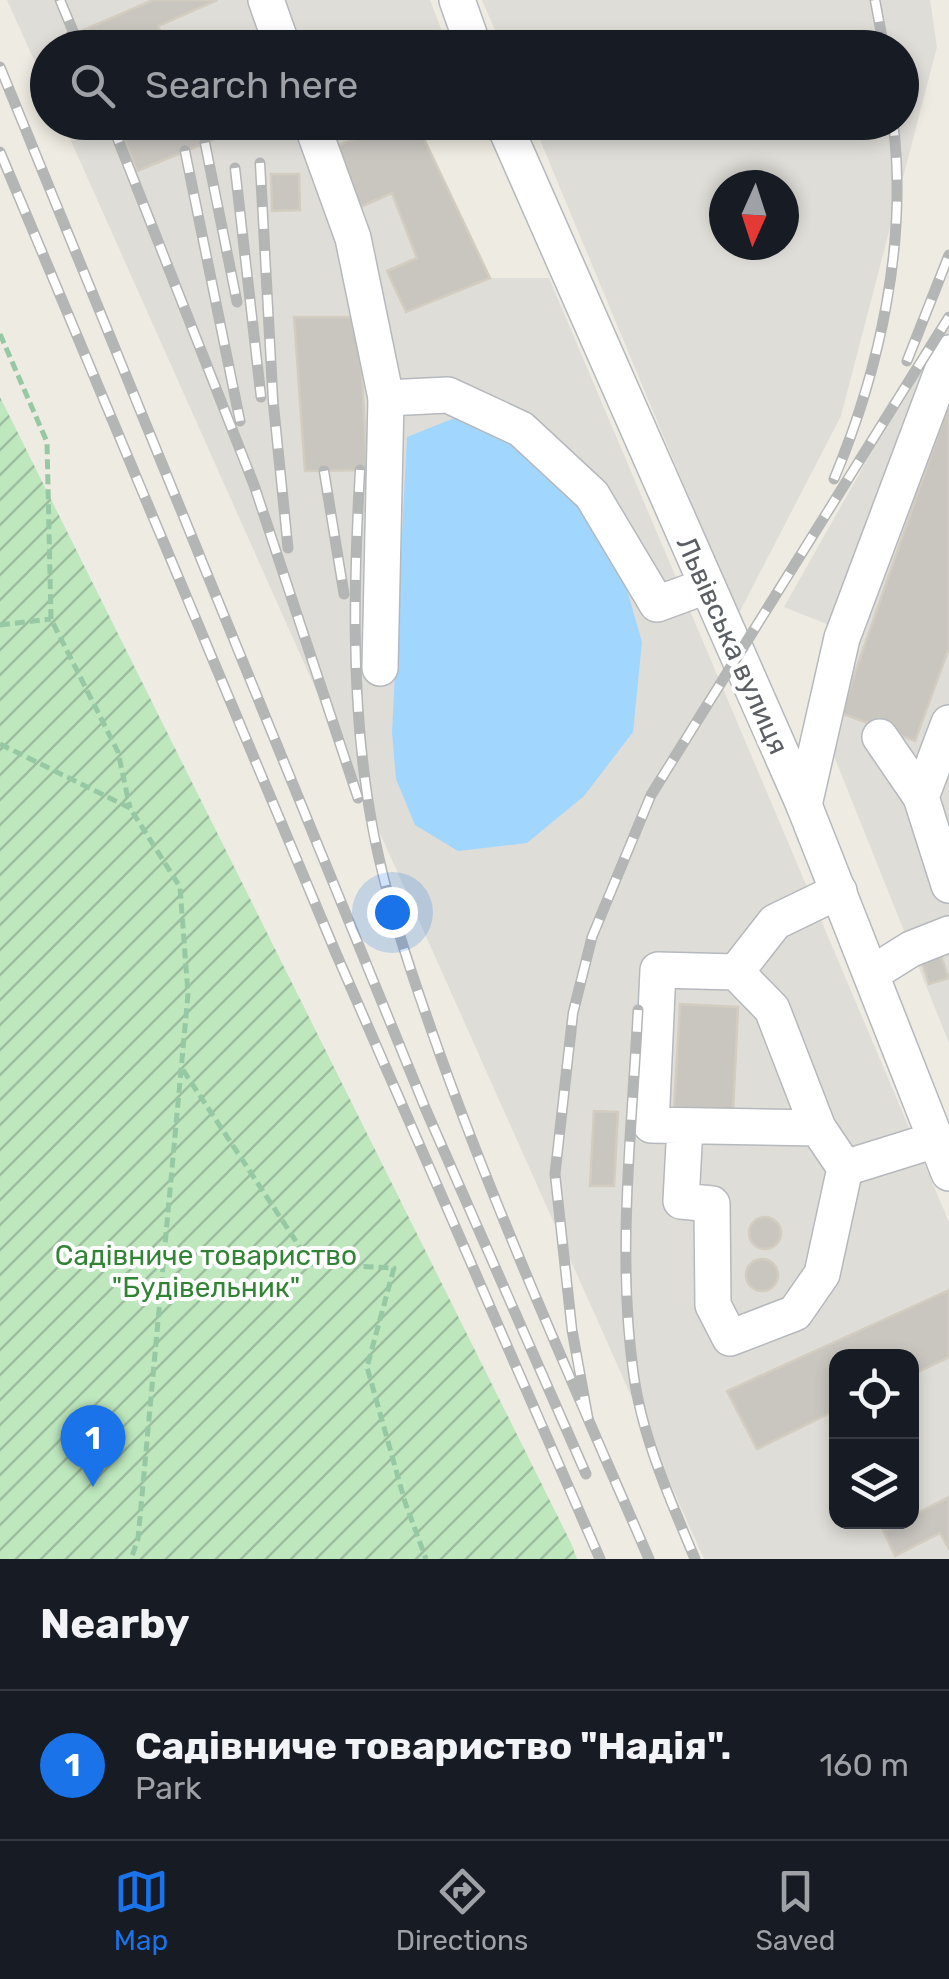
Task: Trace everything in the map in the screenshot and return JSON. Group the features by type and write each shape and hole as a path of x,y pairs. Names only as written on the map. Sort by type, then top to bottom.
{"street":[{"path":"266,0 277,30"},
{"path":"457,0 468,30"},
{"path":"318,140 354,238 386,398 380,668"},
{"name":"Львівська вулиця","path":"511,140 804,805 949,1173"},
{"path":"804,805 842,638 949,352"},
{"path":"386,398 448,395 521,430 592,495 657,604 706,586"},
{"path":"921,797 949,723"},
{"path":"880,738 921,797 949,886"},
{"path":"736,972 775,922 839,891"},
{"path":"871,974 911,949 949,934"},
{"path":"686,1126 681,1201 712,1204 713,1305 730,1338 795,1313 822,1274 844,1168 818,1128 772,1009 736,972 658,970 650,1125 818,1128"},
{"path":"844,1168 934,1140"}],"path":[{"path":"0,334 46,442 51,618 118,752 130,808 180,887 188,994 138,1540 131,1559"},
{"path":"0,625 51,618"},
{"path":"0,744 130,808"},
{"path":"181,1067 311,1264 394,1268 367,1367 405,1502 426,1559"}],"shaded area":[{"path":"7,0 430,0 441,30 30,30 30,51"},
{"path":"482,0 930,0 937,47 919,116 919,30 495,30"},
{"path":"71,140 424,140 490,278 549,278 949,1222 949,1559 704,1559"},
{"path":"540,140 913,140 841,416 738,615"},
{"path":"949,315 949,1043 828,741 859,637 784,607"}],"green space":[{"name":"Садівниче товариство \"Будівельник\"","path":"0,397 571,1543 577,1559 0,1559"}],"water":[{"path":"462,415 531,450 585,504 623,576 642,642 633,732 584,796 527,843 458,851 415,825 396,779 392,733 407,437"}],"building":[{"path":"153,0 217,0 158,26 160,30 84,30"},
{"path":"124,140 213,140 137,171"},
{"path":"352,140 425,140 490,278 406,312 387,271 417,258 392,193 356,209 329,149"},
{"path":"271,174 299,174 300,210 272,211"},
{"path":"294,317 359,317 367,470 305,471"},
{"path":"949,403 949,648 915,741 841,713"},
{"path":"939,951 949,978 929,984 920,957"},
{"path":"680,1004 738,1007 733,1113 674,1109"},
{"path":"594,1111 618,1112 614,1186 590,1186"},
{"path":"765,1217 776,1222 781,1233 776,1244 765,1249 754,1244 749,1233 754,1222"},
{"path":"762,1259 773,1264 778,1275 773,1286 762,1291 751,1286 746,1275 751,1264"},
{"path":"949,1290 949,1357 919,1372 919,1349 829,1349 829,1413 757,1449 727,1391"},
{"path":"949,1497 949,1549 940,1533 895,1556 883,1530 919,1529 919,1512"}],"railway":[{"path":"60,0 72,30"},
{"path":"875,0 881,30"},
{"path":"0,67 426,1110 586,1474"},
{"path":"118,140 254,485 358,798"},
{"path":"834,479 865,394 886,304 897,213 895,140"},
{"path":"205,143 237,302"},
{"path":"185,151 240,421"},
{"path":"0,152 335,951 600,1559"},
{"path":"260,163 273,400 288,548"},
{"path":"235,168 261,397"},
{"path":"907,361 949,255"},
{"path":"588,1418 572,1330 555,1174 573,1013 592,937 651,795 949,317"},
{"path":"360,470 355,592 358,713 367,794 389,897 466,1126 649,1559"},
{"path":"324,471 344,594"},
{"path":"638,1010 627,1190 628,1325 643,1419 695,1559"}],"place":[{"name":"Садівниче товариство \"Надія\".","path":"93,1487"}]}
